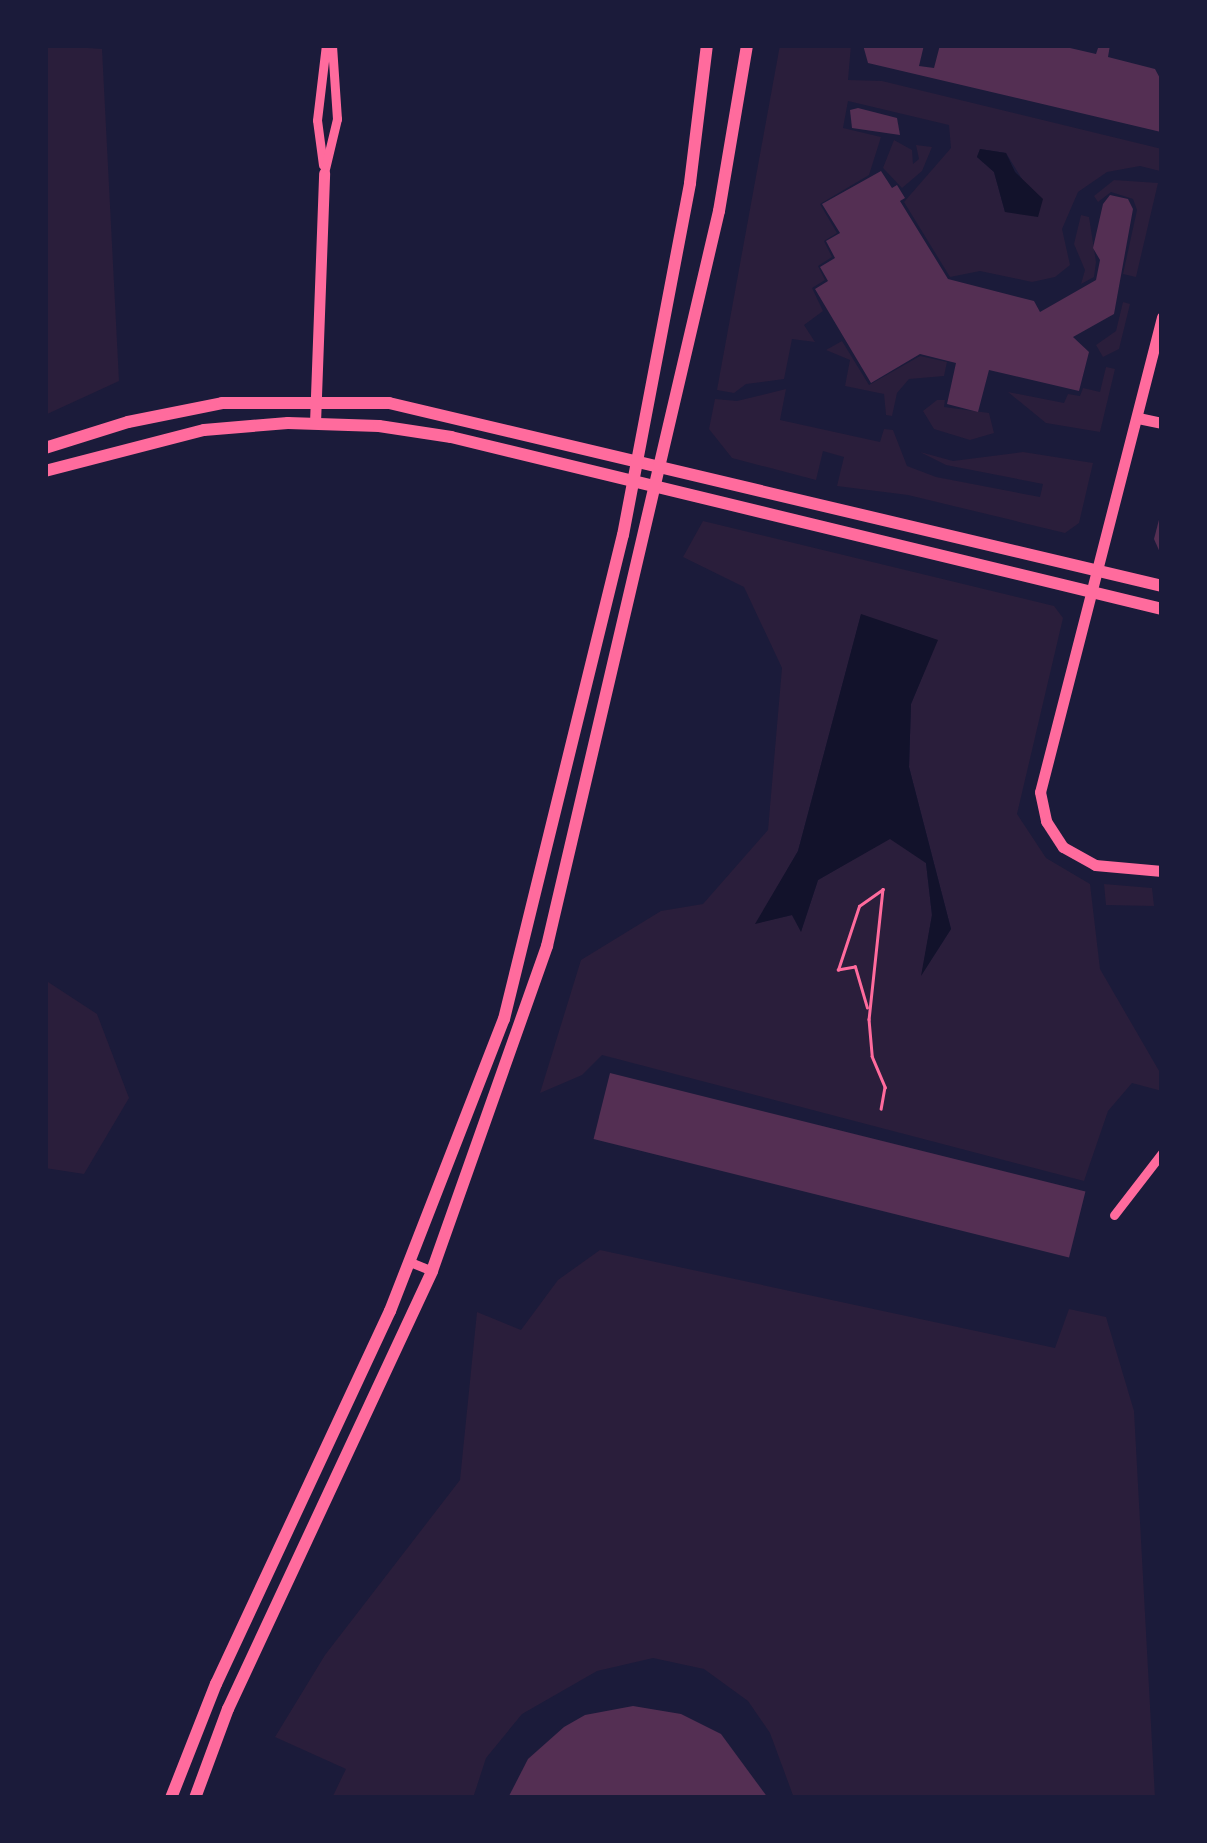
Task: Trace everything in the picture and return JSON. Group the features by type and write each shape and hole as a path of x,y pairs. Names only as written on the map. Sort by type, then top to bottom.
{"main road":[{"path":"171,1798 410,1262 488,1070 538,903 634,481 690,184 706,45"},
{"path":"195,1798 228,1709 432,1271 547,946 719,211 747,45"},
{"path":"45,448 173,411 316,400 439,412 1162,586"},
{"path":"45,472 204,430 315,423 451,437 1162,609"}],"street":[{"path":"324,173 336,119 329,45"},
{"path":"315,423 324,173 317,120 329,45"},
{"path":"1162,317 1093,593 1044,757 1040,792 1046,821 1063,847 1095,865 1162,871"},
{"path":"1138,418 1162,423"},
{"path":"1114,1215 1162,1153"},
{"path":"410,1262 432,1271"}],"path":[{"path":"867,1008 854,967 838,970 859,906 884,889 869,1018 872,1056 885,1086 881,1109"}],"shaded area":[{"path":"45,45 102,49 119,381 45,415"},
{"path":"780,45 851,45 848,80 882,81 1162,149 1160,171 1140,166 1107,172 1078,192 1062,229 1070,265 1055,277 1032,282 980,271 950,277 904,202 951,148 949,125 848,101 843,128 881,137 869,175 820,204 837,233 824,241 832,257 818,266 825,280 812,288 823,311 804,325 815,342 792,339 784,379 746,384 734,393 717,390","holes":["980,149 1006,153 1027,187 1005,212 994,172 977,157"]},
{"path":"894,140 912,150 913,164 919,159 916,145 932,147 922,171 902,188 883,168"},
{"path":"980,149 1006,153 1015,172 1043,199 1038,217 1005,212 994,172 977,157"},
{"path":"1114,180 1158,183 1136,277 1123,274 1137,210 1133,199 1111,192 1098,202 1094,196"},
{"path":"1081,215 1089,217 1096,262 1094,277 1081,284 1085,270 1074,244"},
{"path":"1123,302 1130,304 1119,349 1103,357 1096,345 1116,331"},
{"path":"842,341 869,385 920,356 947,362 944,376 909,379 897,393 892,416 886,415 884,394 845,386 850,360 826,350"},
{"path":"1106,367 1115,369 1100,432 1046,423 1008,392 1064,403 1068,394 1080,396 1083,388 1100,392"},
{"path":"786,389 780,420 880,442 884,429 893,430 907,466 936,477 1040,497 1043,484 946,465 920,452 953,461 1023,452 1093,463 1079,523 1065,533 908,495 837,486 844,457 823,451 816,480 732,458 709,429 715,399 737,401"},
{"path":"937,400 945,400 944,407 989,413 994,433 970,440 934,429 923,411"},
{"path":"703,521 1054,606 1063,618 1017,814 1046,858 1090,884 1100,969 1162,1076 1162,1091 1132,1083 1108,1111 1084,1181 602,1055 582,1075 540,1093 581,960 661,911 703,904 768,830 782,668 744,587 683,557","holes":["861,615 937,640 911,704 909,767 951,929 922,974 932,915 926,863 890,838 818,880 801,931 792,915 757,923 798,851"]},
{"path":"861,614 938,640 911,704 909,767 951,929 921,976 932,915 926,863 890,839 818,880 801,932 792,915 755,924 798,851"},
{"path":"1104,884 1152,888 1154,906 1106,905"},
{"path":"45,980 97,1014 129,1098 84,1174 45,1168"},
{"path":"600,1250 1055,1348 1069,1309 1106,1317 1134,1411 1155,1798 794,1798 770,1733 748,1701 704,1669 653,1658 597,1671 522,1714 486,1758 473,1798 332,1798 346,1769 275,1737 325,1655 460,1480 477,1312 521,1330 558,1280"}],"building":[{"path":"863,45 924,45 919,66 934,68 940,45 1057,45 1096,54 1099,45 1110,45 1108,57 1155,69 1162,82 1161,132 868,63"},
{"path":"858,108 897,118 900,135 852,128 850,110"},
{"path":"881,171 892,188 897,185 905,198 900,201 948,279 1034,301 1040,312 1096,280 1100,260 1093,248 1103,204 1110,195 1128,199 1133,209 1114,314 1073,337 1089,352 1079,391 989,370 978,412 947,404 956,363 920,354 871,383 815,289 828,281 820,267 835,258 826,241 840,233 822,204"},
{"path":"1162,512 1162,557 1154,539"},
{"path":"610,1073 1085,1192 1069,1258 594,1139"},
{"path":"633,1706 681,1714 721,1734 768,1798 508,1798 528,1759 564,1727 585,1715"}]}
